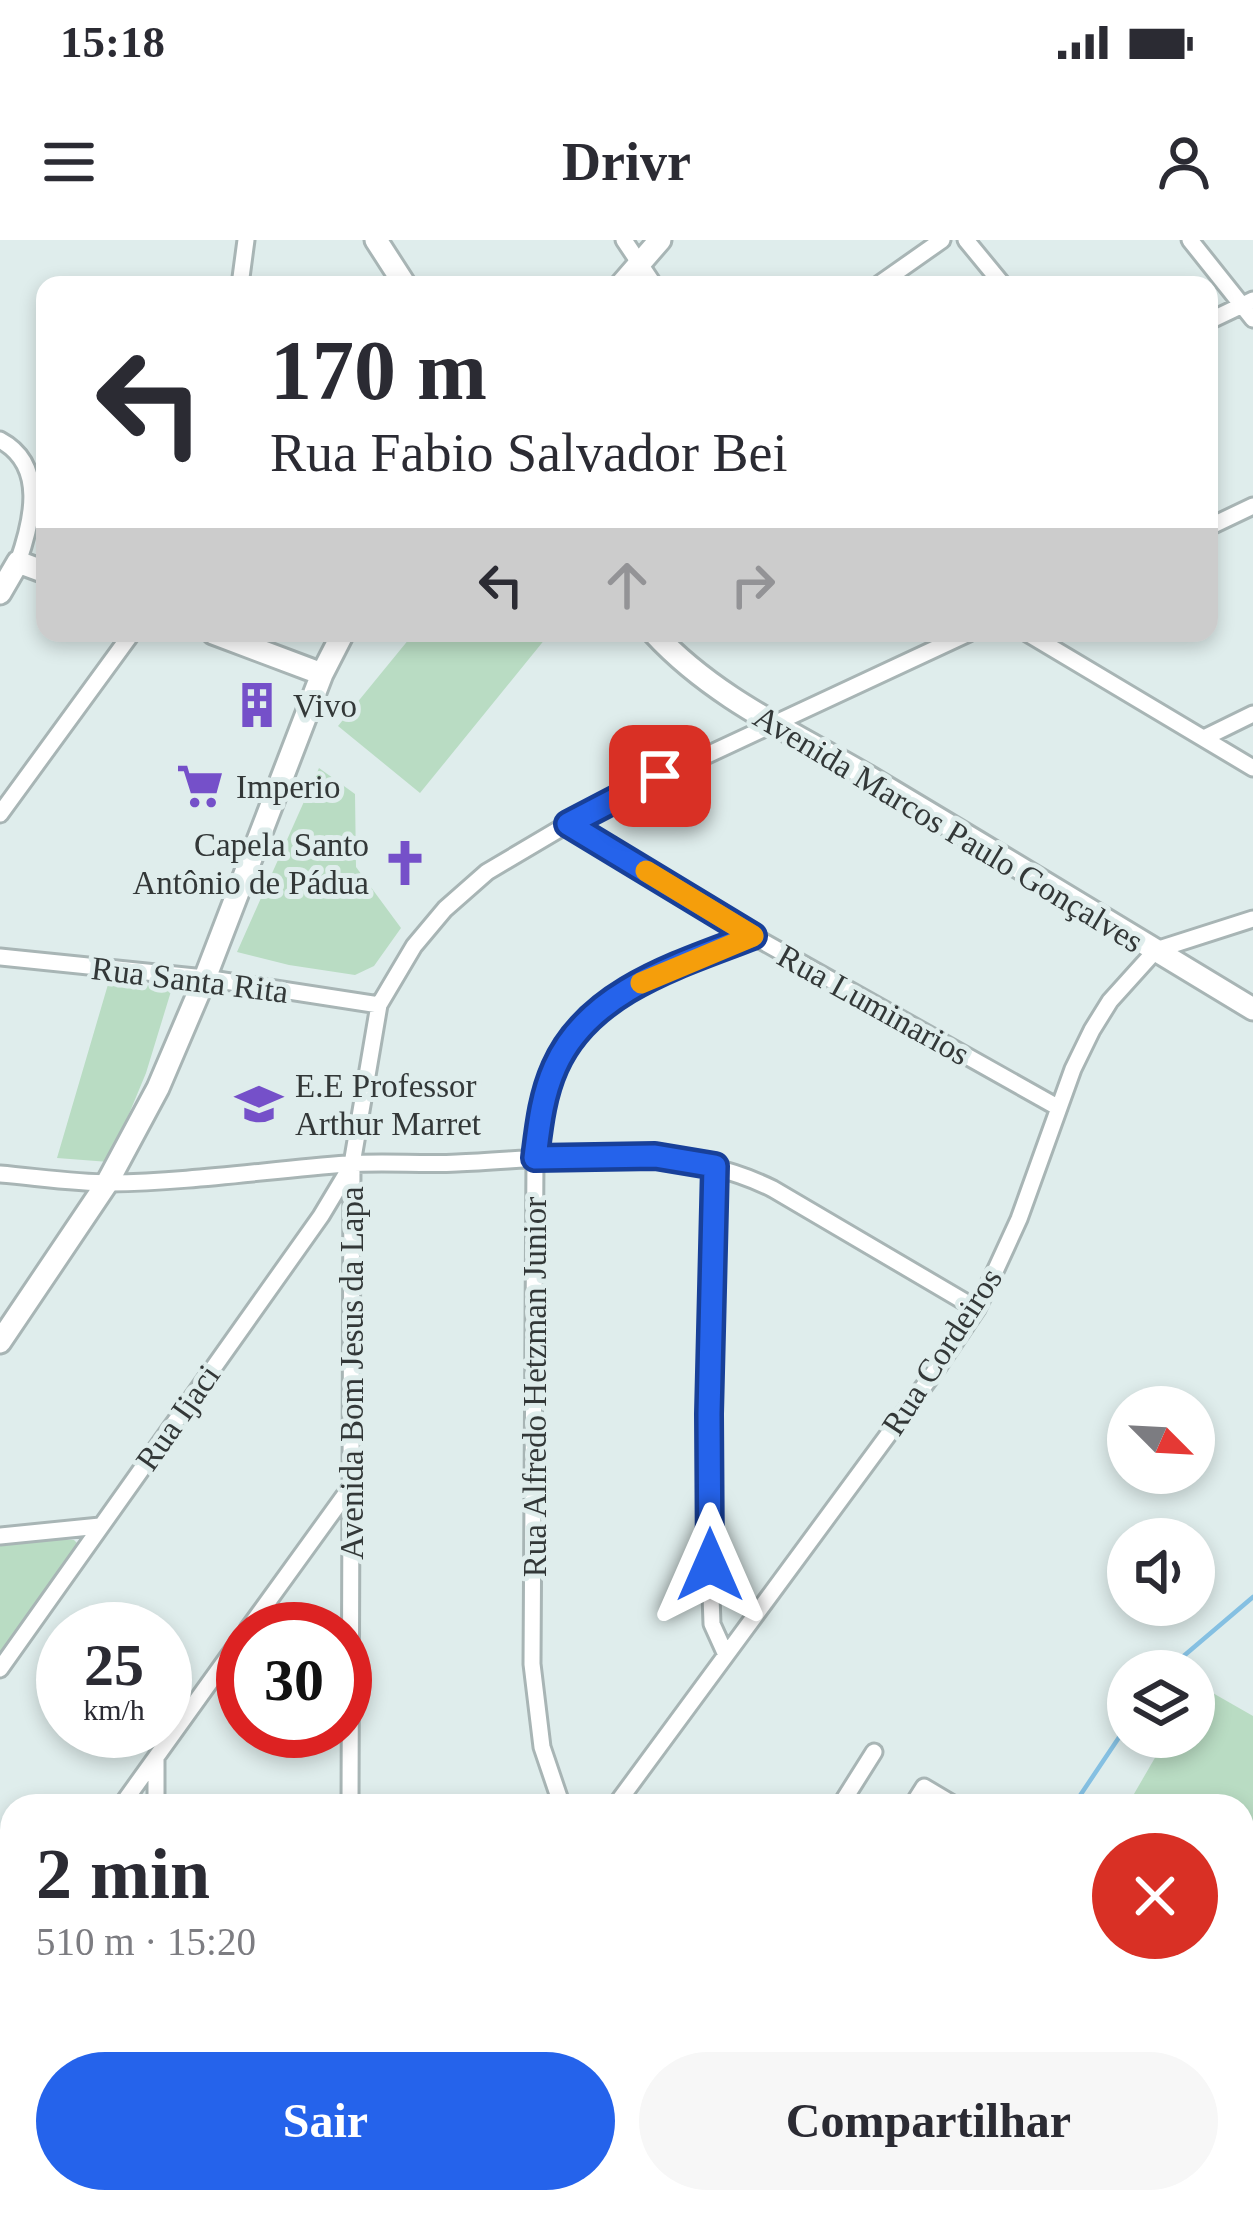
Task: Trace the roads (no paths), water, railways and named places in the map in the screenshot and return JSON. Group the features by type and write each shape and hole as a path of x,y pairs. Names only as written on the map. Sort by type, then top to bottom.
{"street":[{"path":"241,276 246,240"},
{"path":"376,240 399,276"},
{"path":"624,240 648,276"},
{"path":"629,276 660,240"},
{"path":"891,276 942,240"},
{"path":"966,240 996,276"},
{"path":"1190,240 1249,308 1218,318"},
{"path":"0,440 21,458 34,495 18,562 0,593"},
{"path":"1218,522 1253,506"},
{"path":"18,562 36,569"},
{"path":"0,814 125,642"},
{"path":"236,642 322,674"},
{"path":"0,1342 107,1183 158,1088 338,642"},
{"name":"Avenida Marcos Paulo Gonçalves","path":"662,642 704,680 774,725 839,759 1253,1009"},
{"name":"Avenida Bom Jesus da Lapa","path":"350,1794 352,1164 379,1005 414,946 445,909 487,872 660,776 950,642"},
{"path":"1043,642 1253,768"},
{"path":"1204,738 1253,714"},
{"name":"Rua Luminarios","path":"568,824 753,936 1059,1108"},
{"path":"1156,950 1253,919"},
{"name":"Rua Alfredo Hetzman Junior","path":"558,1794 542,1747 532,1664 535,1158 541,1109 555,1066 585,1023 653,976 753,936"},
{"name":"Rua Cordeiros","path":"624,1794 977,1309 1019,1219 1092,1030 1110,1001 1156,950"},
{"name":"Rua Santa Rita","path":"0,957 205,978 379,1005"},
{"path":"0,1174 107,1183 352,1164 655,1156 744,1175 977,1309"},
{"name":"Rua Ijaci","path":"0,1670 321,1216 352,1164"},
{"path":"715,1166 710,1565 712,1624 726,1655"},
{"path":"267,1602 350,1488"},
{"path":"0,1535 100,1526"},
{"path":"192,1706 216,1673"},
{"path":"848,1794 874,1752"},
{"path":"130,1794 155,1758"},
{"path":"156,1758 156,1794"}],"waterway":[{"path":"1191,1650 1253,1597"},
{"path":"1081,1794 1107,1755"}],"place":[{"name":"Vivo","path":"257,705"},
{"name":"Imperio","path":"200,786"},
{"name":"Capela Santo Antônio de Pádua","path":"405,863"},
{"name":"E.E Professor Arthur Marret","path":"259,1104"}]}
